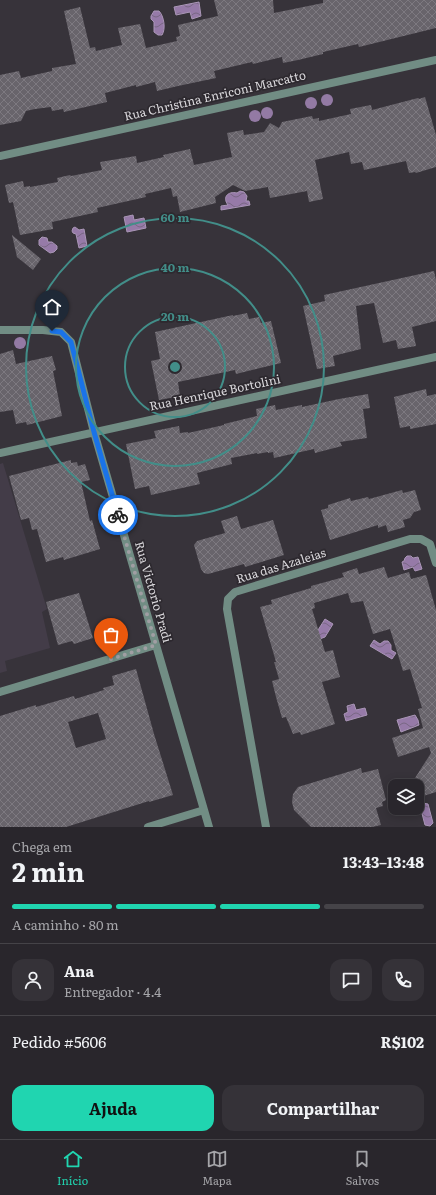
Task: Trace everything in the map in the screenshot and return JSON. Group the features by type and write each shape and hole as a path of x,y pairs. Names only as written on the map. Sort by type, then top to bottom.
{"street":[{"name":"Rua Christina Enriconi Marcatto","path":"0,156 436,60"},
{"name":"Rua Victorio Pradi","path":"0,330 49,330 61,332 71,342 94,432 209,827"},
{"name":"Rua Henrique Bortolini","path":"0,453 436,357"},
{"name":"Rua das Azaleias","path":"266,827 227,609 228,599 235,592 410,538 421,539 430,544 436,563"},
{"path":"0,692 156,645"},
{"path":"148,827 204,810"}],"shaded area":[{"path":"3,463 47,609 42,612 50,648 5,661 7,671 0,673 0,464"}],"water":[{"path":"199,2 201,16 192,19 190,12 176,15 174,7"},
{"path":"154,11 159,11 162,16 164,26 162,35 158,35 154,32 154,22 151,19 151,16"},
{"path":"240,191 244,192 247,196 246,201 249,201 250,205 221,210 221,206 228,205 226,202 227,195"},
{"path":"133,215 134,220 144,218 146,228 127,232 124,217"},
{"path":"75,227 79,230 84,229 87,246 79,248 76,234 72,231"},
{"path":"42,237 47,238 48,242 52,242 57,246 57,249 54,252 50,253 39,245 39,240"},
{"path":"407,556 411,556 413,558 418,557 422,569 415,571 413,567 404,570 402,562"},
{"path":"325,619 333,624 325,637 317,640 313,638"},
{"path":"374,640 380,644 384,641 388,641 391,645 391,650 396,653 392,659 370,646"},
{"path":"354,704 356,710 365,708 367,715 346,721 344,714 348,712 347,706"},
{"path":"415,715 419,725 401,732 397,720"},
{"path":"424,803 428,804 433,823 430,826 425,825 422,815 424,815"}],"building":[{"path":"214,0 273,0 274,13 323,3 323,0 436,0 436,28 359,47 358,44 323,52 323,54 283,63 282,57 253,64 252,62 214,71 216,78 157,91 155,82 136,87 136,85 105,93 107,102 64,112 63,109 52,111 51,107 35,109 26,111 21,121 0,125 0,75 19,71 21,78 52,71 52,68 76,64 64,11 80,7 90,48 95,47 96,51 122,45 118,28 140,24 146,48 177,41 176,37 180,36 178,25 218,16"},
{"path":"425,97 436,135 436,167 416,173 409,173 406,161 364,170 362,162 351,164 349,152 315,160 323,199 309,202 307,191 270,198 268,187 245,191 233,185 215,197 216,203 180,212 177,196 173,197 171,188 145,194 146,197 97,208 98,212 52,222 53,229 20,235 13,202 9,203 5,185 23,181 24,187 30,187 58,182 57,178 102,170 100,162 136,156 137,163 190,149 194,165 232,157 227,133 243,130 244,135 264,132 270,123 279,128 282,122 312,116 313,119 319,118 319,121 351,114 350,109 371,105 372,110"},
{"path":"12,235 41,259 33,270 17,257"},
{"path":"434,271 436,280 436,321 412,327 416,346 398,349 396,340 383,343 374,303 356,306 361,349 333,356 335,366 317,369 303,306 325,301 324,295"},
{"path":"247,313 249,319 259,317 261,323 271,321 281,363 236,374 235,370 178,382 180,396 159,400 151,361 160,359 155,332"},
{"path":"13,350 16,364 52,356 56,370 53,371 62,416 27,425 26,422 16,424 13,410 0,412 0,354"},
{"path":"426,389 427,396 436,394 436,424 410,429 410,426 400,428 394,397"},
{"path":"368,394 370,408 363,409 367,438 340,442 342,446 315,453 314,449 274,458 273,452 268,452 231,458 232,464 197,473 200,484 151,495 149,486 135,489 126,444 156,438 154,431 179,426 180,433 188,433 257,416 256,409 275,405 276,410 302,405 302,407"},
{"path":"71,460 71,463 77,462 78,466 85,464 90,480 81,482 90,521 92,520 100,549 64,560 63,557 46,562 37,529 32,530 29,518 21,520 9,476"},
{"path":"402,490 403,493 415,490 421,510 414,512 410,518 403,520 405,527 388,532 386,525 378,528 378,525 330,540 321,510 328,508 328,505 350,498 351,501 368,497 369,499"},
{"path":"237,516 241,529 273,520 284,555 245,567 244,564 208,574 204,573 201,569 194,545 197,541 225,533 221,521"},
{"path":"384,567 388,578 409,572 411,579 426,575 436,610 436,792 424,796 424,779 414,779 431,753 429,747 398,757 392,738 423,728 418,709 422,708 410,669 403,671 390,629 373,634 363,601 351,603 348,593 314,603 315,608 312,609 325,652 333,650 340,677 322,682 335,724 301,735 300,732 293,734 286,717 282,718 272,681 279,679 274,662 276,662 260,607 272,604 271,600 311,588 311,586 344,577 342,573 357,568 359,574"},
{"path":"79,593 93,638 74,644 72,641 58,645 46,602"},
{"path":"136,669 173,795 66,827 0,827 0,716 36,705 36,707 74,696 75,699 104,690 103,688 114,685 112,676","holes":["98,713 106,739 76,748 68,722"]},
{"path":"361,768 362,773 378,769 386,800 382,802 383,806 376,808 381,825 372,827 311,827 294,810 292,802 293,794 298,787"}],"way so far":[{"path":"111,659 156,645 118,515"}],"route":[{"path":"52,331 61,332 71,342 94,432 118,515"}]}
